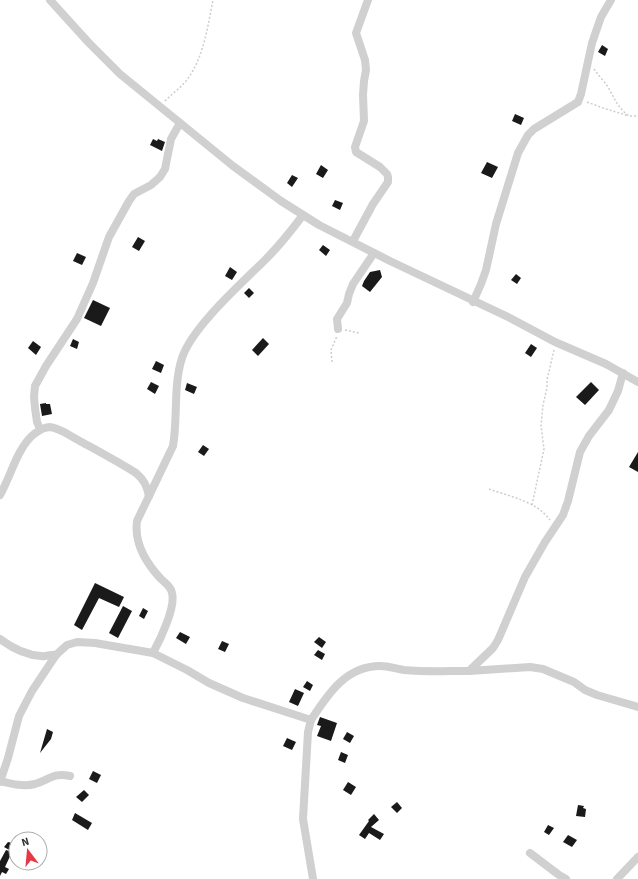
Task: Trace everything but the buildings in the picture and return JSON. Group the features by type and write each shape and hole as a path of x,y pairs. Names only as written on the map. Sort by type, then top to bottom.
{"street":[{"path":"50,0 89,43 120,74 203,140 233,166 281,201 303,215 374,253 473,302 510,318 555,342 623,373 638,382"},
{"path":"353,241 373,204 388,182 387,174 380,167 355,150 364,121 363,95 366,70 365,60 356,33 368,0"},
{"path":"473,302 486,270 496,224 518,153 528,135 534,129 578,102 581,97 592,43 601,17 611,0"},
{"path":"40,430 37,422 34,397 36,386 46,366 80,313 93,283 109,237 129,201 134,194 151,185 160,177 165,169 171,139 180,123"},
{"path":"153,653 166,624 173,595 172,590 154,572 138,544 136,530 137,521 173,446 182,358 188,344 209,317 275,250 303,215"},
{"path":"338,329 337,319 347,303 353,284 374,253"},
{"path":"469,671 493,648 498,640 525,577 554,527 563,515 580,452 589,436 609,410 618,391 623,373"},
{"path":"0,495 9,478 17,456 33,434 50,427 93,447 128,468 142,478 149,496"},
{"path":"0,639 16,650 41,656 56,654"},
{"path":"70,776 64,774 57,775 36,784 28,785 0,781 8,758 19,716 56,654 67,645 77,642 95,643 153,653 209,683 243,698 311,720"},
{"path":"41,656 47,663 48,667"},
{"path":"312,879 303,819 308,732 311,720 327,697 348,675 358,670 378,666 404,670 469,671 530,667 543,669 574,682 585,690 597,695 638,707"},
{"path":"530,853 566,879"},
{"path":"617,879 638,857"}],"path":[{"path":"160,107 189,77 197,63 214,0"},
{"path":"588,61 606,85 618,106 629,116"},
{"path":"581,97 603,108 629,116 638,116"},
{"path":"332,362 331,350 337,339 338,329 359,333"},
{"path":"532,505 544,449 541,426 543,405 555,342"},
{"path":"489,489 527,502 548,518 554,527"}]}
